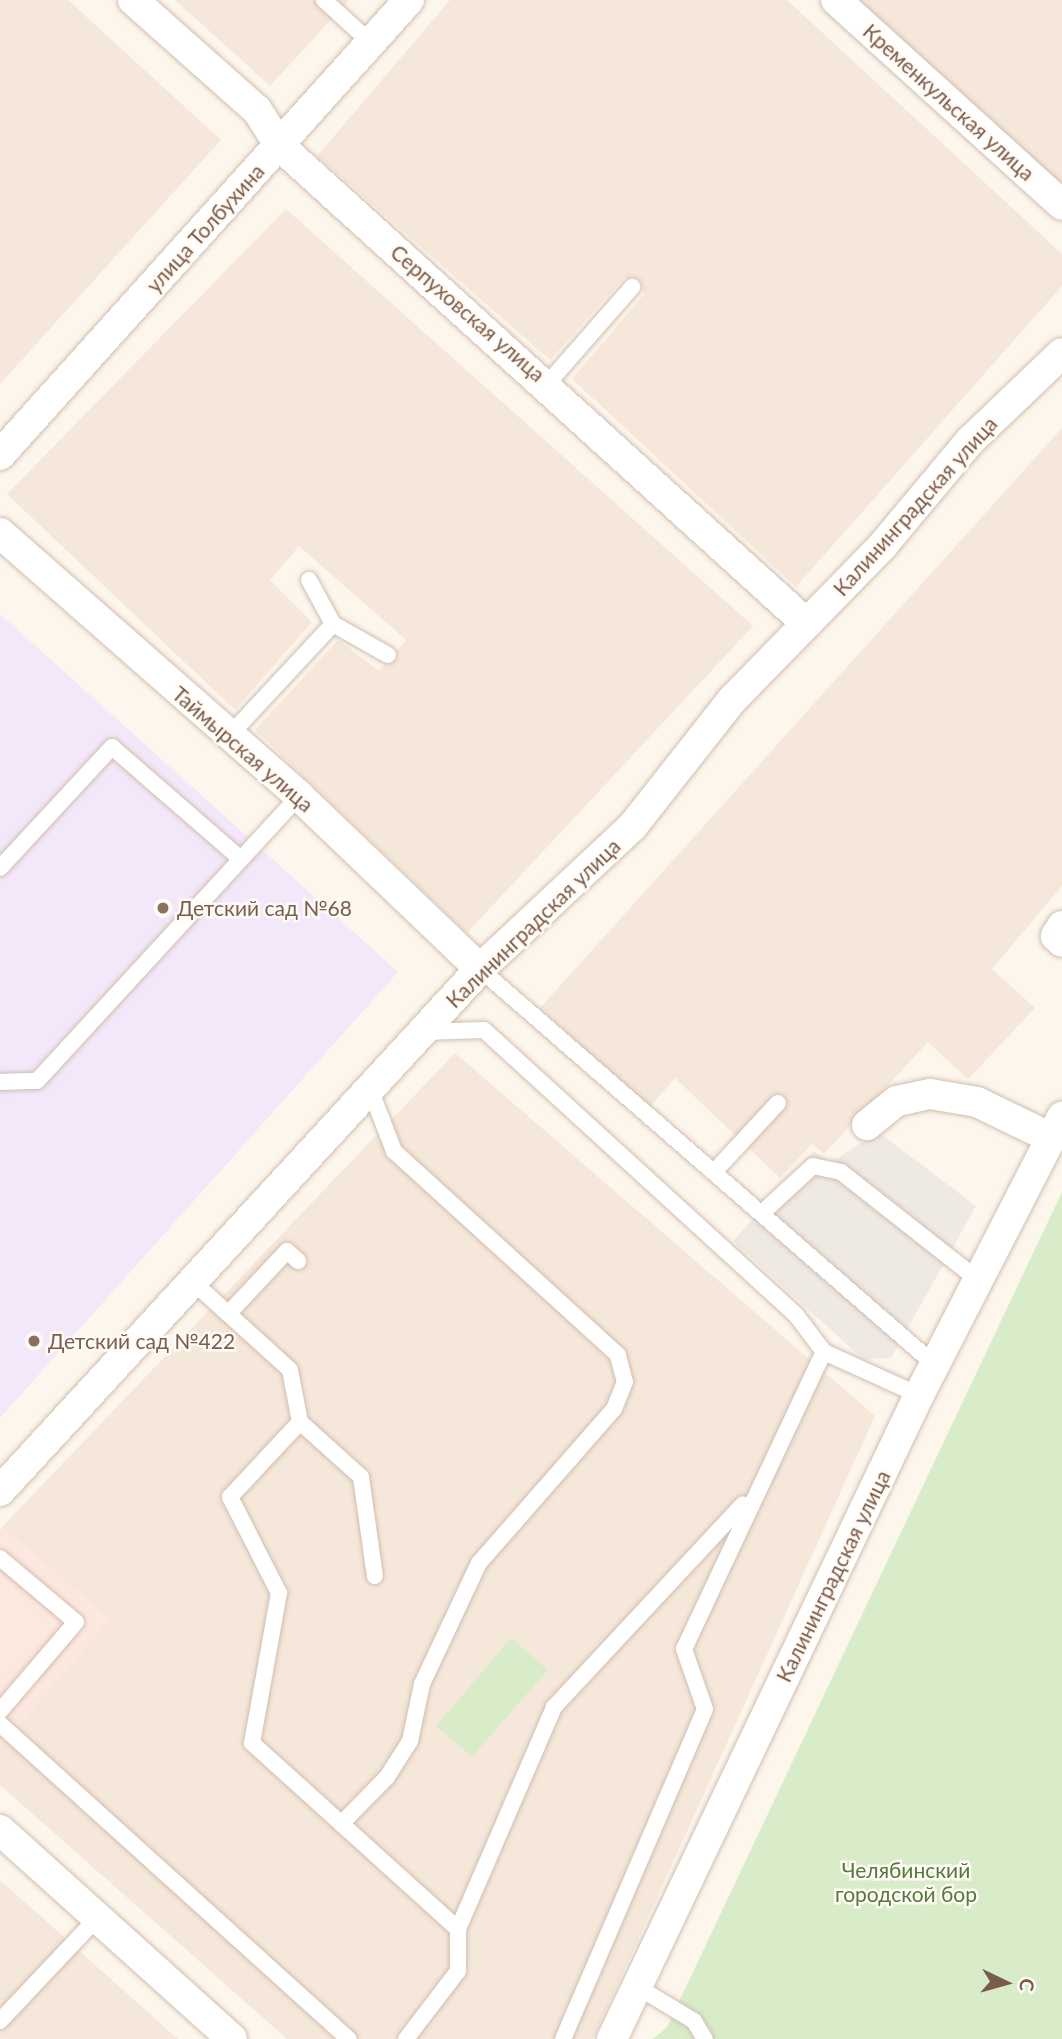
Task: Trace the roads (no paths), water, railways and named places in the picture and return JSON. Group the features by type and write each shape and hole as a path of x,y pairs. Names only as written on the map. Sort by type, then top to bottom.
{"street":[{"name":"Серпуховская улица","path":"133,0 257,110 280,146 548,383 807,624"},
{"name":"улица Толбухина","path":"0,455 409,0"},
{"name":"Кременкульская улица","path":"836,0 1062,205"},
{"name":"Калининградская улица","path":"0,1491 480,970 632,827 732,699 883,545 970,441 1062,352"},
{"name":"Таймырская улица","path":"0,533 228,737 299,796 480,970"},
{"path":"1062,926 1056,936 1062,942"},
{"path":"867,1125 897,1101 930,1094 977,1102 1057,1128"},
{"name":"Калининградская улица","path":"612,2039 919,1395 1057,1128"},
{"path":"0,1830 99,1916 232,2039"}],"lane":[{"path":"324,0 370,43"},
{"path":"548,383 632,287"},
{"path":"309,580 333,624 388,655"},
{"path":"228,737 333,624"},
{"path":"0,868 112,747 241,859"},
{"path":"0,1082 37,1081 299,796"},
{"path":"480,970 935,1365"},
{"path":"424,1032 484,1030 796,1315 824,1352 919,1395"},
{"path":"341,1824 387,1777 410,1741 422,1684 479,1563 614,1409 625,1382 618,1355 394,1151 370,1088"},
{"path":"714,1172 778,1103"},
{"path":"762,1213 813,1166 841,1172 978,1280"},
{"path":"228,1314 287,1251 298,1261"},
{"path":"192,1281 290,1370 300,1422 361,1477 375,1576"},
{"path":"563,2039 705,1709 684,1649 752,1494 824,1352"},
{"path":"300,1422 230,1497 279,1593 252,1743 458,1929"},
{"path":"406,2039 458,1971 458,1929 554,1707 752,1494"},
{"path":"0,1558 76,1622 0,1711"},
{"path":"0,1724 349,2039"},
{"path":"0,2021 99,1916"},
{"path":"636,1986 694,2021 705,2039"}],"place":[{"name":"Детский сад №68","path":"163,908"},
{"name":"Детский сад №422","path":"34,1341"}],"park label":[{"name":"Челябинский городской бор","path":"906,1882"}]}
